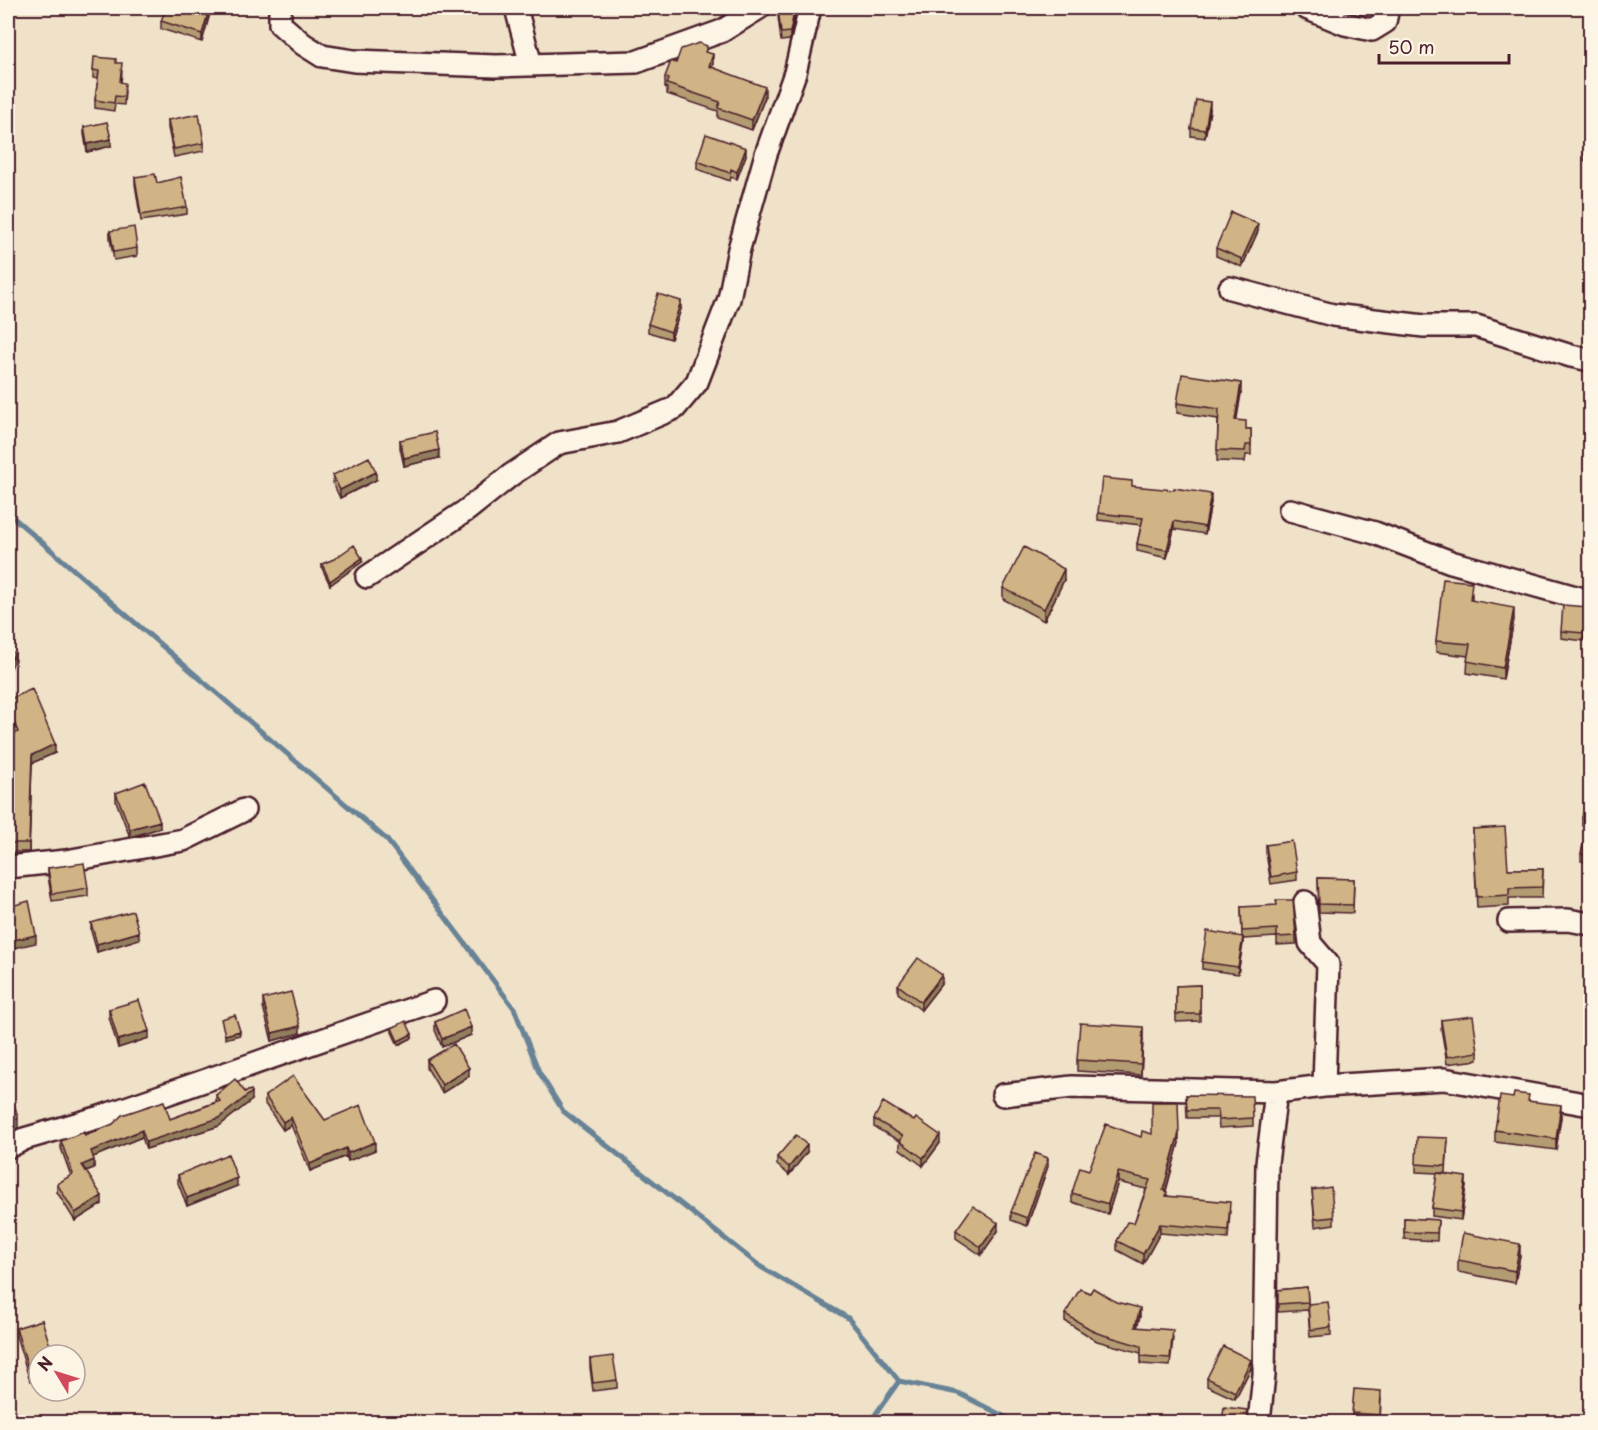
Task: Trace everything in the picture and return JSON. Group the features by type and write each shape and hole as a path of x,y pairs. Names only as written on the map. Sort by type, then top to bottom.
{"street":[{"path":"280,8 280,24 303,44 322,56 354,61 496,66 636,63 722,31 759,8"},
{"path":"516,8 531,65"},
{"path":"367,577 467,510 511,475 559,443 618,432 675,408 697,382 729,299 739,249 766,154 795,73 810,8"},
{"path":"1306,8 1345,24 1372,30 1384,22 1388,8"},
{"path":"1230,288 1334,315 1424,326 1476,326 1590,360"},
{"path":"1290,510 1375,533 1451,562 1590,601"},
{"path":"8,867 66,861 183,840 244,810"},
{"path":"1305,902 1310,943 1328,964 1324,1086"},
{"path":"1509,921 1568,920 1590,924"},
{"path":"8,1147 24,1139 100,1117 434,1001"},
{"path":"1003,1095 1072,1087 1276,1092 1324,1086 1444,1079 1590,1102"},
{"path":"1259,1422 1264,1375 1267,1163 1276,1092"}],"building":[{"path":"166,8 209,10 202,34 161,21"},
{"path":"778,8 794,8 790,32 781,33"},
{"path":"699,43 707,46 705,52 713,54 709,66 765,87 752,120 718,108 720,102 667,84 669,79 665,77 671,61 676,63 681,49"},
{"path":"94,57 116,59 116,63 122,63 120,82 125,83 124,97 115,96 114,103 95,100 99,71 93,70"},
{"path":"1196,100 1210,102 1205,130 1191,128"},
{"path":"199,114 204,143 174,149 168,120"},
{"path":"107,122 111,139 87,144 84,127"},
{"path":"706,134 746,148 737,172 731,169 730,173 697,161"},
{"path":"1590,140 1590,156 1584,152"},
{"path":"155,174 157,183 181,177 187,207 141,215 135,177"},
{"path":"1231,212 1258,224 1242,259 1216,248"},
{"path":"134,227 137,248 114,252 110,231"},
{"path":"658,294 681,301 671,332 648,324"},
{"path":"1182,374 1241,383 1235,420 1246,421 1246,429 1251,429 1251,445 1246,445 1245,451 1217,450 1219,409 1177,403"},
{"path":"435,432 439,450 404,458 400,440"},
{"path":"369,457 376,472 340,490 333,475"},
{"path":"1102,478 1132,481 1132,486 1174,490 1174,488 1211,494 1205,527 1174,521 1167,550 1137,544 1143,518 1098,513"},
{"path":"354,545 362,558 330,581 322,564 334,559"},
{"path":"1024,547 1064,569 1044,609 1003,588"},
{"path":"1443,579 1472,582 1470,600 1514,608 1503,668 1467,661 1470,644 1436,641"},
{"path":"1563,605 1587,607 1584,633 1561,631"},
{"path":"8,650 14,653 8,668"},
{"path":"32,689 55,744 32,755 29,843 8,843 8,773 15,773 8,759 8,738 18,732 8,700"},
{"path":"145,782 160,821 130,829 116,793"},
{"path":"1590,788 1590,856 1581,854 1589,820 1582,818"},
{"path":"1505,827 1508,869 1543,869 1542,887 1509,888 1509,895 1477,897 1473,829"},
{"path":"1292,841 1297,872 1271,877 1266,845"},
{"path":"84,863 88,888 52,894 48,868"},
{"path":"1318,878 1354,879 1353,905 1319,904"},
{"path":"1276,900 1293,900 1296,936 1277,937 1277,929 1242,931 1241,907 1277,905"},
{"path":"29,901 36,935 9,941 8,907"},
{"path":"133,911 139,932 97,944 91,923"},
{"path":"1207,931 1243,937 1238,967 1202,962"},
{"path":"918,958 942,975 921,1002 898,985"},
{"path":"1200,985 1200,1014 1176,1014 1176,986"},
{"path":"291,992 300,1026 272,1033 263,999"},
{"path":"139,1000 149,1031 118,1040 109,1009"},
{"path":"464,1009 471,1027 442,1039 435,1022"},
{"path":"235,1015 240,1031 225,1035 221,1019"},
{"path":"1473,1016 1478,1052 1447,1057 1441,1020"},
{"path":"406,1021 412,1034 398,1041 392,1028"},
{"path":"1080,1023 1143,1027 1141,1064 1077,1060"},
{"path":"454,1044 469,1068 442,1085 427,1060"},
{"path":"293,1076 325,1120 361,1105 375,1142 348,1153 346,1148 310,1164 291,1117 283,1122 265,1096"},
{"path":"235,1079 245,1092 251,1090 252,1092 219,1118 146,1142 142,1130 91,1151 94,1160 82,1165 102,1196 75,1213 57,1184 73,1174 61,1141 84,1132 85,1136 113,1124 122,1115 164,1101 170,1119 220,1101 216,1095"},
{"path":"8,1081 18,1118 8,1122"},
{"path":"1514,1093 1529,1095 1528,1101 1561,1105 1556,1139 1495,1130 1500,1096 1513,1098"},
{"path":"1186,1095 1252,1096 1253,1118 1219,1120 1218,1110 1187,1110"},
{"path":"883,1102 914,1121 916,1118 940,1135 923,1158 900,1141 903,1136 874,1119"},
{"path":"1152,1102 1178,1102 1179,1133 1163,1190 1167,1192 1166,1196 1230,1202 1228,1230 1160,1224 1143,1254 1117,1241 1127,1222 1134,1223 1150,1180 1118,1172 1108,1204 1072,1193 1080,1167 1089,1170 1106,1124 1141,1137 1142,1131 1152,1134"},
{"path":"796,1135 807,1145 789,1167 777,1157"},
{"path":"1417,1137 1448,1138 1446,1166 1416,1164"},
{"path":"1035,1153 1048,1158 1027,1218 1011,1212"},
{"path":"228,1154 237,1178 187,1198 178,1175"},
{"path":"1437,1173 1466,1177 1461,1212 1432,1208"},
{"path":"1331,1187 1334,1217 1315,1219 1312,1190"},
{"path":"973,1206 998,1223 981,1247 956,1230"},
{"path":"1404,1218 1438,1220 1437,1233 1404,1232"},
{"path":"1463,1233 1520,1244 1515,1271 1458,1260"},
{"path":"1307,1287 1308,1302 1278,1304 1278,1290"},
{"path":"1093,1288 1116,1302 1140,1308 1135,1327 1173,1330 1170,1358 1141,1356 1141,1346 1097,1333 1065,1314 1080,1289 1090,1293"},
{"path":"1328,1302 1331,1327 1310,1330 1308,1304"},
{"path":"42,1320 49,1343 27,1343 27,1364 16,1328"},
{"path":"1223,1346 1251,1360 1235,1392 1207,1378"},
{"path":"613,1356 617,1380 593,1383 590,1359"},
{"path":"1354,1389 1381,1391 1380,1415 1352,1413"},
{"path":"1224,1407 1247,1410 1248,1422 1222,1422"}],"waterway":[{"path":"8,513 387,840 514,1008 539,1072 563,1111 761,1267 848,1318 899,1381 958,1393 1015,1422"},
{"path":"870,1422 899,1381"}]}
